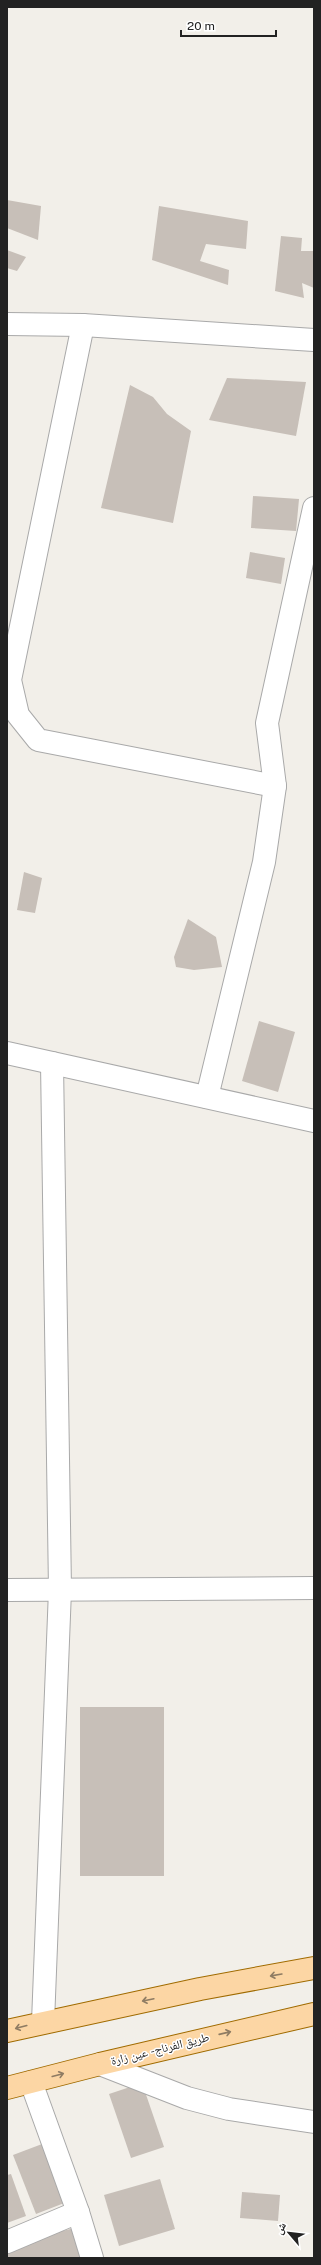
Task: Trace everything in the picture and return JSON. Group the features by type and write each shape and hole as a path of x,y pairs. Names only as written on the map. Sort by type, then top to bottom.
{"main road":[{"path":"7,2031 43,2022 314,1968"},
{"name":"طريق الفرناج - عين زارة","path":"7,2088 100,2064 314,2014"}],"street":[{"path":"7,324 83,325 314,340"},
{"path":"83,325 10,680 18,715 38,740 275,786"},
{"path":"207,1097 264,862 275,786 267,722 314,508"},
{"path":"7,1053 314,1120"},
{"path":"43,2022 60,1590 52,1063"},
{"path":"7,1590 314,1588"},
{"path":"100,2064 187,2098 229,2109 314,2122"},
{"path":"31,2082 78,2212 92,2258"},
{"path":"7,2242 78,2212"}],"building":[{"path":"7,200 41,206 38,240 7,228"},
{"path":"159,206 248,221 246,249 206,244 200,261 229,270 228,285 152,260"},
{"path":"281,236 302,238 301,251 314,251 314,288 302,283 304,298 275,291"},
{"path":"7,250 26,257 17,271 7,268"},
{"path":"227,378 306,382 296,436 209,420"},
{"path":"130,385 153,397 167,414 191,431 173,523 101,508"},
{"path":"253,496 299,499 296,531 251,528"},
{"path":"250,552 285,558 281,584 246,578"},
{"path":"24,872 42,878 35,913 17,910"},
{"path":"188,919 216,937 222,967 194,970 176,967 174,957"},
{"path":"259,1021 295,1032 278,1092 242,1081"},
{"path":"80,1707 164,1707 164,1876 80,1876"},
{"path":"142,2083 164,2147 131,2158 109,2094"},
{"path":"50,2141 72,2200 36,2214 13,2155"},
{"path":"11,2174 26,2216 7,2223 7,2175"},
{"path":"160,2179 175,2229 119,2246 104,2195"},
{"path":"242,2192 280,2195 278,2221 240,2218"},
{"path":"79,2227 86,2258 7,2258 7,2244"}]}
